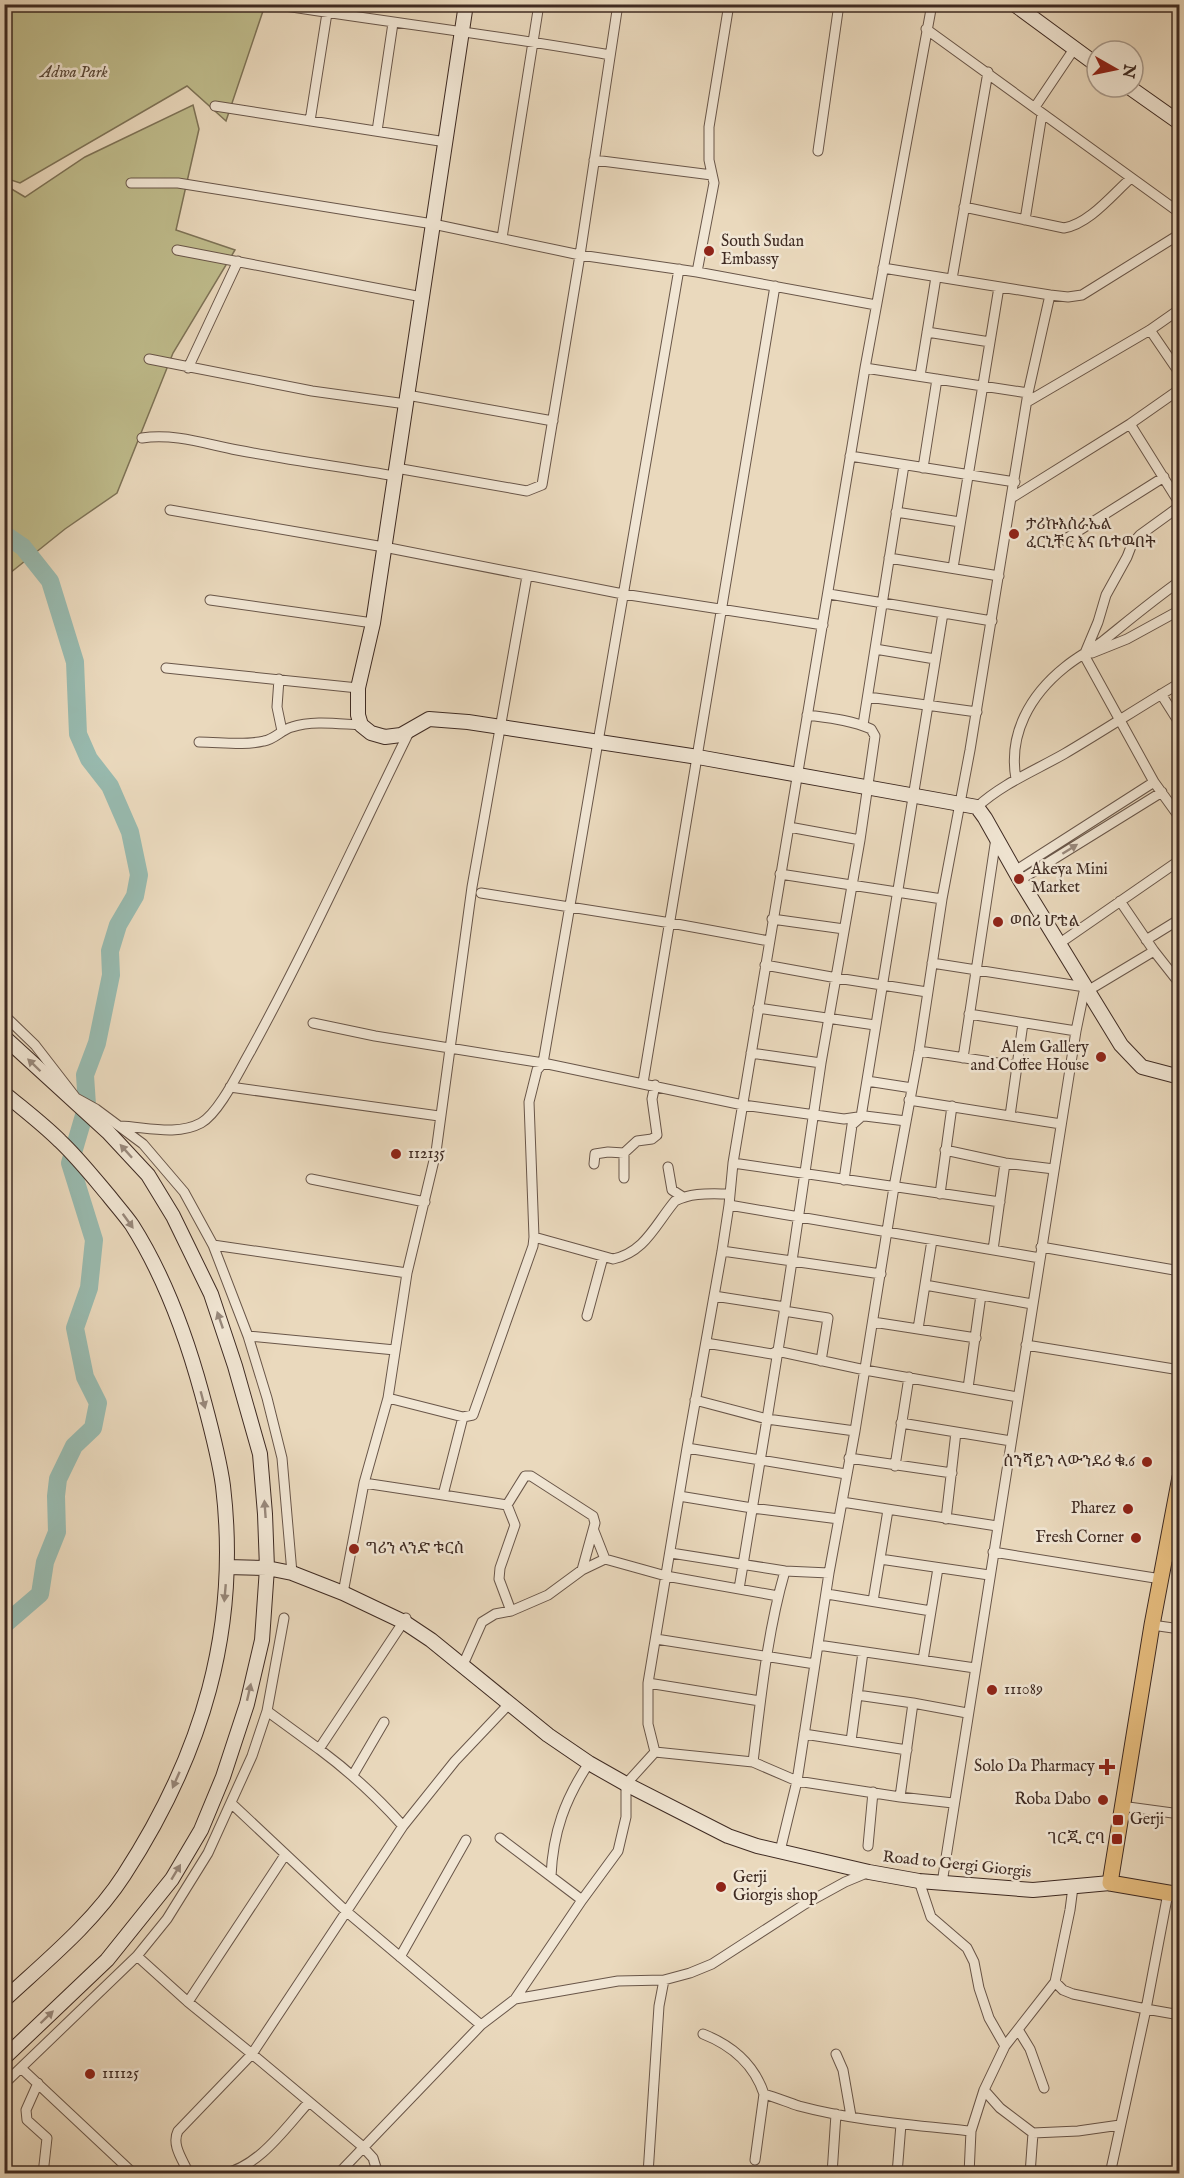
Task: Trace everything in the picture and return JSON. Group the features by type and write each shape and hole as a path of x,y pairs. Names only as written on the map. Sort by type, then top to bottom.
{"main road":[{"path":"466,4 373,623 358,688 358,715 361,725 371,733 385,737 401,735 429,719 468,722 698,757 976,807 1121,1045 1132,1059 1150,1071 1179,1077"},
{"path":"1014,4 1085,57"},
{"path":"1145,99 1179,123"},
{"path":"4,1037 63,1093 114,1129 167,1206 211,1294 235,1366 260,1454 267,1568 262,1640 246,1704 223,1777 201,1830 172,1879 107,1960 4,2058"},
{"path":"4,1093 61,1141 131,1224 170,1298 189,1346 207,1413 222,1483 227,1531 227,1567 222,1630 213,1680 202,1718 168,1798 123,1877 91,1917 4,2000"},
{"path":"1174,1894 1110,1883 1152,1625 1161,1579 1172,1557 1179,1477"},
{"path":"227,1567 267,1568 292,1573 405,1620 548,1736 626,1784 728,1836 869,1872"},
{"name":"Road to Gergi Giorgis","path":"869,1872 919,1881 1033,1890 1110,1883"}],"street":[{"path":"273,4 462,33 534,41 610,55"},
{"path":"502,238 539,4"},
{"path":"142,438 155,436 192,440 235,450 527,491 542,485 554,421 618,4"},
{"path":"697,272 714,183 709,160 709,127 729,4"},
{"path":"818,151 839,4"},
{"path":"655,1752 648,1724 648,1683 722,1251 733,1162 772,919 829,594 850,456 932,4"},
{"path":"310,121 327,13"},
{"path":"377,131 393,23"},
{"path":"926,29 1179,213"},
{"path":"1035,107 1074,49"},
{"path":"952,279 988,72"},
{"path":"215,106 446,142"},
{"path":"1024,220 1042,114"},
{"path":"594,160 712,175"},
{"path":"964,207 1064,228 1073,226 1096,209 1130,179"},
{"path":"131,183 178,183 433,224 580,255 697,272 876,305"},
{"path":"883,268 1068,297 1082,295 1179,234"},
{"path":"177,250 422,297"},
{"path":"188,368 238,261"},
{"path":"388,1398 463,1417 473,1415 524,1273 534,1237 529,1102 537,1070 543,1063 571,908 679,270"},
{"path":"920,376 936,277"},
{"path":"643,1083 776,286"},
{"path":"953,568 999,287"},
{"path":"780,1851 797,1781 829,1573 919,1051 942,899 977,712 1027,398 1050,295"},
{"path":"865,368 983,386 1027,398 1150,330 1179,309"},
{"path":"1150,330 1179,374"},
{"path":"927,332 990,342"},
{"path":"149,359 312,391 407,400 554,421"},
{"path":"923,468 936,379"},
{"path":"1013,497 1130,424 1179,389"},
{"path":"1084,655 1106,595 1132,544 1140,535 1179,505 1130,424"},
{"path":"850,456 1015,482"},
{"path":"863,725 904,465"},
{"path":"1064,540 1164,477"},
{"path":"170,510 384,547 623,594 823,625"},
{"path":"896,512 960,522"},
{"path":"889,558 999,576"},
{"path":"343,1593 364,1483 388,1398 407,1273 435,1152 471,887 527,576"},
{"path":"1016,779 1015,740 1032,704 1048,684 1066,666 1084,655 1179,581"},
{"path":"829,594 992,621"},
{"path":"210,600 373,623"},
{"path":"1084,655 1127,639 1179,609"},
{"path":"844,1180 852,1125 861,1118 943,613"},
{"path":"875,649 934,659"},
{"path":"1084,655 1154,782 1179,818"},
{"path":"166,668 358,688"},
{"path":"279,679 277,707 282,731"},
{"path":"976,807 1016,779 1060,756 1179,683"},
{"path":"1161,694 1179,724"},
{"path":"868,697 977,712"},
{"path":"739,1589 785,1309 821,1063 875,743 871,729 863,725 807,715"},
{"path":"199,742 257,742 275,738 282,731 293,727 313,724 361,725"},
{"path":"114,1129 169,1130 201,1123 211,1116 268,1019 410,730"},
{"path":"1018,875 1154,782"},
{"path":"1018,875 1162,792"},
{"path":"789,827 860,840"},
{"path":"963,1058 996,838"},
{"path":"1060,943 1179,860"},
{"path":"780,874 942,899"},
{"path":"482,893 769,941"},
{"path":"1120,901 1178,982"},
{"path":"772,919 844,929"},
{"path":"1146,940 1179,919"},
{"path":"932,963 1087,989 1154,951"},
{"path":"765,965 927,992"},
{"path":"942,1883 1076,1031 1087,989"},
{"path":"758,1008 875,1025"},
{"path":"969,1014 1076,1031"},
{"path":"4,1015 35,1045 76,1098 96,1109 114,1129 143,1144 184,1192 213,1245 248,1336 282,1458 292,1573"},
{"path":"313,1023 375,1036 543,1063 743,1105 844,1119 865,1116 906,1121"},
{"path":"1010,1116 1023,1023"},
{"path":"919,1051 1018,1066"},
{"path":"751,1053 821,1063"},
{"path":"867,1081 912,1088"},
{"path":"624,1178 624,1154 637,1141 652,1139 657,1135 652,1099 655,1085"},
{"path":"230,1087 439,1116"},
{"path":"909,1100 1061,1124"},
{"path":"940,1194 952,1106"},
{"path":"945,1150 1005,1163 1054,1169"},
{"path":"594,1164 596,1154 608,1152 624,1154"},
{"path":"733,1162 999,1202"},
{"path":"993,1250 1005,1163"},
{"path":"668,1167 672,1190 683,1197"},
{"path":"311,1179 425,1202"},
{"path":"534,1237 603,1257 613,1259 624,1257 638,1248 675,1201 683,1197 730,1194"},
{"path":"729,1205 1040,1258"},
{"path":"918,1329 932,1240"},
{"path":"213,1245 407,1273"},
{"path":"1041,1247 1179,1271"},
{"path":"722,1251 881,1274"},
{"path":"587,1316 603,1257"},
{"path":"925,1285 1032,1304"},
{"path":"968,1388 981,1295"},
{"path":"714,1296 828,1318 821,1360"},
{"path":"873,1322 976,1338"},
{"path":"248,1336 395,1350"},
{"path":"706,1343 772,1354 777,1351 865,1370 1018,1397"},
{"path":"1026,1345 1179,1370"},
{"path":"895,1466 909,1377"},
{"path":"695,1400 767,1419 855,1431"},
{"path":"443,1495 463,1417"},
{"path":"901,1423 1011,1441"},
{"path":"946,1519 956,1432"},
{"path":"687,1448 846,1474"},
{"path":"849,1458 952,1473"},
{"path":"507,1505 525,1476 531,1476 593,1516 594,1531 605,1559"},
{"path":"364,1483 507,1505"},
{"path":"679,1496 839,1519"},
{"path":"842,1502 997,1526"},
{"path":"507,1505 515,1525 500,1568 499,1579 511,1611"},
{"path":"873,1601 888,1510"},
{"path":"582,1570 594,1531"},
{"path":"993,1552 1161,1579"},
{"path":"671,1553 785,1571 829,1573"},
{"path":"462,1666 482,1622 495,1614 511,1611 548,1595 582,1570 605,1559 666,1576 778,1596"},
{"path":"880,1559 989,1575"},
{"path":"923,1660 938,1568"},
{"path":"753,1762 760,1701 778,1596 785,1571"},
{"path":"826,1594 931,1611"},
{"path":"4,2084 137,1956 167,1919 208,1853 252,1756 267,1711 284,1618"},
{"path":"320,1749 405,1620"},
{"path":"1152,1625 1179,1629"},
{"path":"656,1639 815,1664"},
{"path":"818,1645 975,1668"},
{"path":"850,1741 863,1652"},
{"path":"648,1683 760,1701"},
{"path":"858,1695 968,1713"},
{"path":"900,1797 913,1703"},
{"path":"189,2174 175,2144 174,2137 178,2131 252,2054 403,1826 455,1761 508,1705"},
{"path":"267,1711 352,1774 403,1826"},
{"path":"352,1774 384,1722"},
{"path":"804,1734 907,1750"},
{"path":"655,1752 753,1762 797,1781 953,1803"},
{"path":"338,2174 362,2146 481,2025 515,2000 618,1851 626,1816 626,1784 655,1752"},
{"path":"551,1876 556,1832 574,1784 589,1763"},
{"path":"868,1846 873,1792"},
{"path":"231,1804 347,1912 481,2025"},
{"path":"1121,1806 1179,1814"},
{"path":"500,1838 582,1900"},
{"path":"400,1957 466,1840"},
{"path":"188,2002 285,1855"},
{"name":"Road to Gergi Giorgis","path":"515,2000 618,1981 664,1980 690,1973 711,1964 845,1881 869,1872"},
{"path":"919,1881 931,1917 967,1948 974,1962 981,1996 989,2018 1005,2046"},
{"path":"969,2174 971,2131 984,2090 1005,2046 1055,1982 1073,1887"},
{"path":"1110,2174 1174,1894"},
{"path":"137,1956 188,2002 362,2146 373,2158 378,2174"},
{"path":"648,2174 659,2007 664,1980"},
{"path":"1055,1982 1063,1990 1073,1994 1179,2015"},
{"path":"1019,2031 1030,2049 1044,2088"},
{"path":"703,2034 736,2051 759,2080 764,2094 756,2160"},
{"path":"836,2054 843,2070 850,2116"},
{"path":"21,2068 134,2174"},
{"path":"38,2083 26,2110 27,2120 46,2138 43,2174"},
{"path":"984,2090 1000,2108 1033,2133 1078,2131 1120,2125"},
{"path":"764,2094 798,2106 836,2114 901,2124 971,2131"},
{"path":"223,2174 245,2166 260,2156 309,2102"},
{"path":"832,2174 836,2114"},
{"path":"897,2174 901,2124"},
{"path":"1030,2174 1033,2133"}],"green space":[{"name":"Adwa Park","path":"4,5 265,5 226,121 187,86 20,183 5,178"},
{"path":"193,105 199,129 176,230 235,250 173,353 117,493 65,529 5,577 5,185 25,197 85,157"}],"waterway":[{"path":"4,534 23,547 50,581 75,662 78,734 89,759 110,786 130,832 139,875 135,896 118,925 110,951 111,975 97,1043 85,1075 87,1105 70,1163 94,1240 89,1288 75,1328 85,1377 98,1403 93,1428 74,1446 58,1479 57,1532 45,1562 40,1594 4,1625"}],"place":[{"name":"South Sudan Embassy","path":"709,251"},
{"name":"ታሪኩእስራኤል ፈርኒቸር እና ቤተዉበት","path":"1014,534"},
{"name":"Akeya Mini Market","path":"1019,879"},
{"name":"ወበሪ ሆቴል","path":"998,922"},
{"name":"Alem Gallery and Coffee House","path":"1101,1057"},
{"name":"112135","path":"396,1154"},
{"name":"ሰንሻይን ላውንደሪ ቁ.6","path":"1147,1462"},
{"name":"Pharez","path":"1128,1509"},
{"name":"Fresh Corner","path":"1136,1538"},
{"name":"ግሪን ላንድ ቱርስ","path":"354,1549"},
{"name":"111089","path":"992,1690"},
{"name":"Solo Da Pharmacy","path":"1107,1767"},
{"name":"Roba Dabo","path":"1103,1800"},
{"name":"Gerji","path":"1118,1820"},
{"name":"ገርጂ ሮባ","path":"1117,1839"},
{"name":"Gerji Giorgis shop","path":"721,1887"},
{"name":"111125","path":"90,2074"}]}
